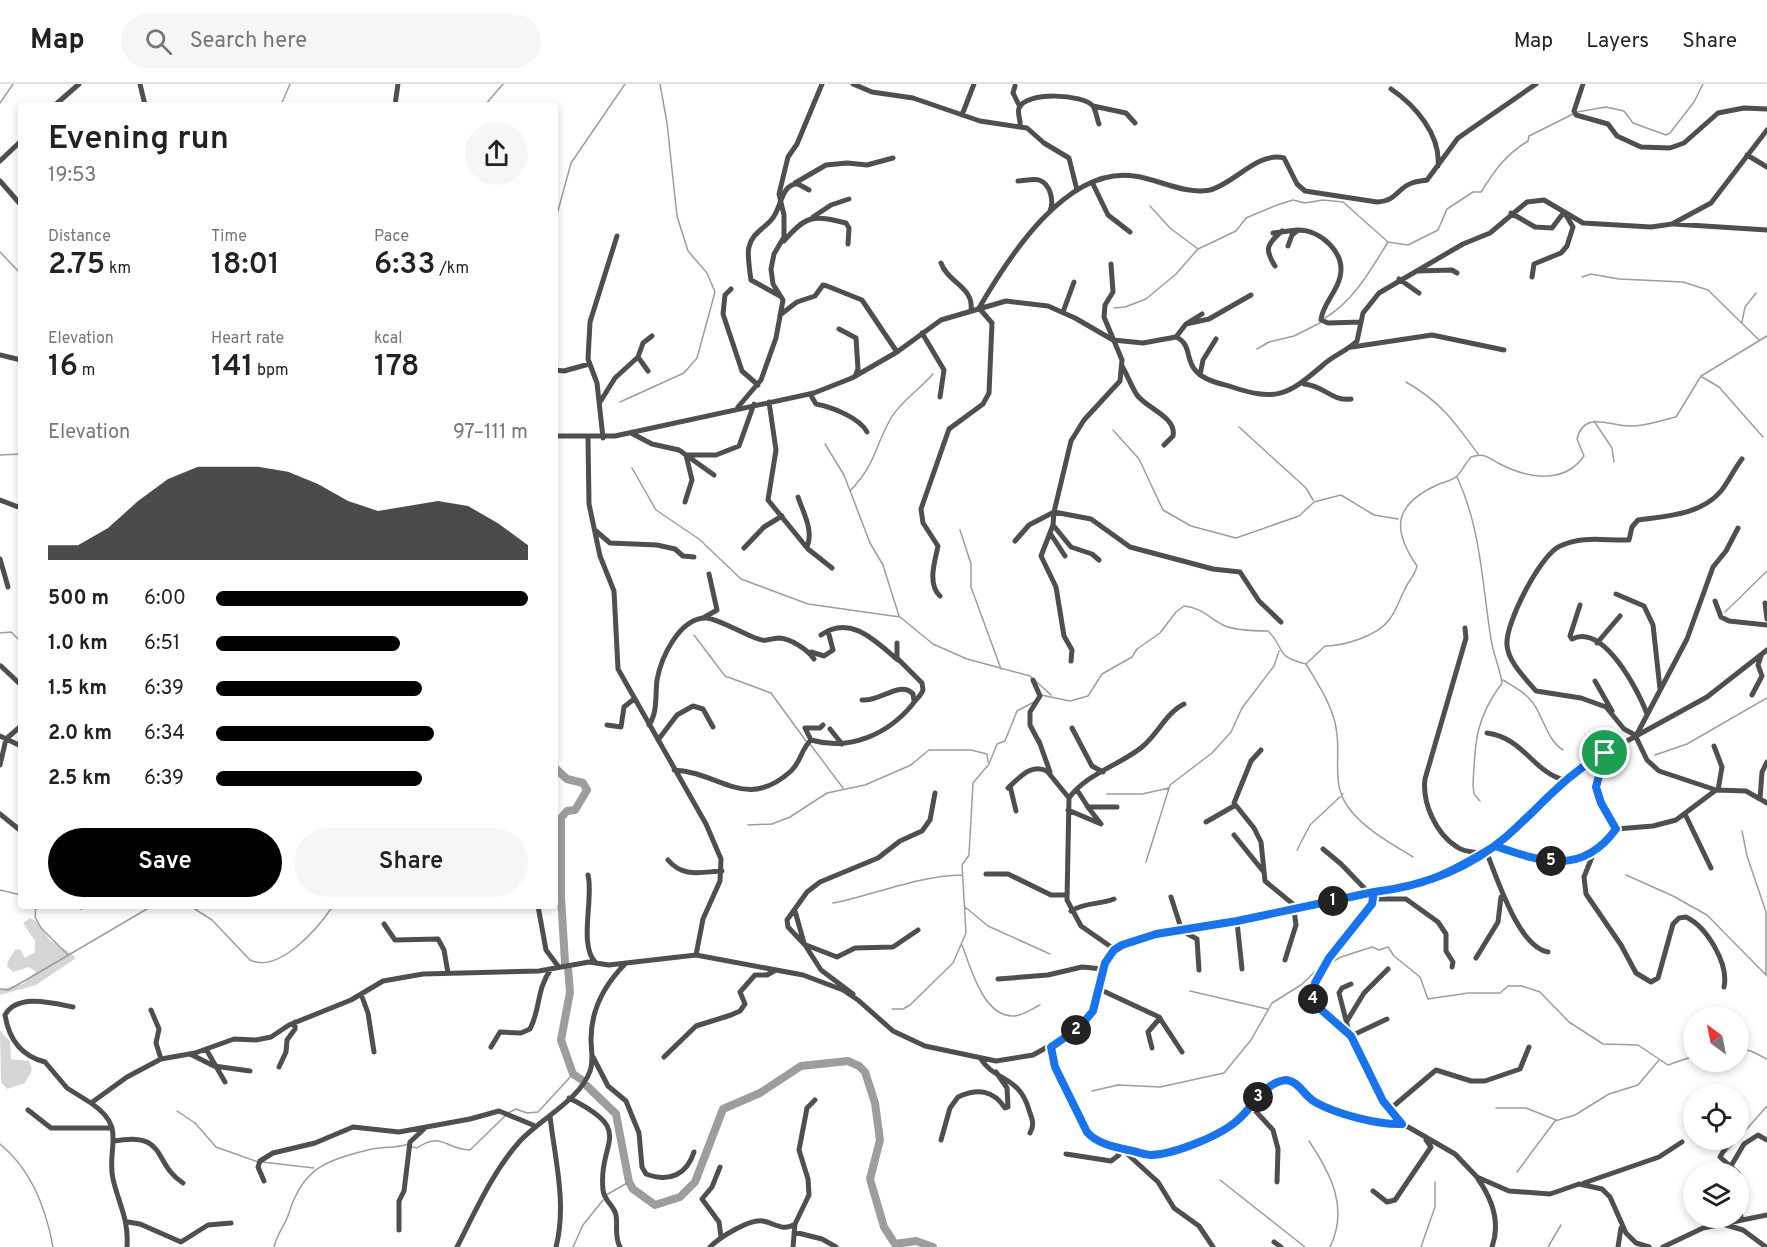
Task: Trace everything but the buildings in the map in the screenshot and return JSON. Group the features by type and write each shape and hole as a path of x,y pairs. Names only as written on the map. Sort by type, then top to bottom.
{"street":[{"path":"58,102 79,84"},
{"path":"140,84 144,102"},
{"path":"395,102 398,84"},
{"path":"783,242 784,215 778,194 788,157 797,144 822,84"},
{"path":"853,84 872,92 913,98 994,124 1020,126 1031,130 1044,143 1069,158 1077,190"},
{"path":"962,115 974,84"},
{"path":"979,308 1010,255 1050,213 1077,190 1092,182 1111,176 1133,175 1188,189 1207,190 1230,182 1270,158 1284,158 1297,184 1305,191 1377,202 1393,198 1410,184 1427,180 1458,138 1536,84"},
{"path":"1583,84 1574,111 1576,114 1608,124 1617,136 1651,148 1676,148 1718,113 1744,108 1767,109"},
{"path":"1015,86 1013,93 1020,107 1020,126"},
{"path":"1391,89 1404,100 1431,131 1436,141 1437,167"},
{"path":"1020,107 1037,97 1053,96 1076,99 1093,106 1126,113 1135,123"},
{"path":"1093,106 1099,124"},
{"path":"1672,224 1711,202 1767,130"},
{"path":"0,161 18,144"},
{"path":"1747,155 1767,167"},
{"path":"782,297 751,280 748,252 759,229 774,217 780,202 793,184 826,165 847,163 867,165 893,158"},
{"path":"1018,182 1036,179 1044,183 1053,201 1050,213"},
{"path":"0,181 18,202"},
{"path":"1092,182 1108,214 1130,232"},
{"path":"793,184 809,190"},
{"path":"737,409 758,385 776,338 782,297 773,284 771,269 774,254 796,227 831,205 849,199"},
{"path":"1176,337 1185,343 1191,365 1200,375 1260,395 1280,394 1302,384 1324,364 1350,348 1360,337 1361,322 1368,304 1379,292 1463,244 1490,233 1511,213 1527,202 1539,199 1583,223 1651,227 1672,224 1767,230"},
{"path":"1511,213 1540,229 1552,228 1564,213"},
{"path":"1532,277 1534,264 1561,253 1571,240 1573,228 1564,213"},
{"path":"813,217 846,223 849,228 848,244"},
{"path":"1288,246 1292,235 1298,230"},
{"path":"1273,233 1298,230 1328,241 1340,266 1340,278 1321,320 1328,323 1361,322"},
{"path":"1275,266 1267,248 1282,231"},
{"path":"603,438 597,383 588,364 590,322 617,236"},
{"path":"941,263 944,270 970,295 972,310"},
{"path":"1111,264 1113,292 1105,305 1104,317 1122,366 1140,398 1162,415 1172,427 1174,433 1172,438 1164,445"},
{"path":"1418,271 1445,270 1457,273"},
{"path":"1399,279 1419,293"},
{"path":"1063,312 1074,282"},
{"path":"780,315 797,302 815,296 823,285 827,286 862,300 897,352"},
{"path":"731,288 722,304 723,314 742,371 758,385"},
{"path":"1186,324 1209,320 1251,295"},
{"path":"558,436 603,438 754,404 810,394 855,376 897,352 941,320 1006,301 1023,301 1063,312 1113,340 1143,344 1176,337 1186,324 1202,314"},
{"path":"940,596 935,591 934,580 938,546 922,524 921,509 949,429 983,404 989,393 992,373 990,351 992,323 979,308"},
{"path":"839,328 856,338 858,369 855,376"},
{"path":"922,333 944,370 940,397"},
{"path":"1350,348 1432,335 1504,350"},
{"path":"599,403 615,378 638,357 643,343 652,336"},
{"path":"1200,375 1203,360 1216,339"},
{"path":"0,355 18,359"},
{"path":"638,357 648,371"},
{"path":"558,370 564,371 588,364"},
{"path":"1071,661 1072,650 1064,636 1058,592 1041,556 1053,525 1071,441 1084,420 1117,386 1122,366"},
{"path":"1302,384 1322,387 1337,399 1351,399"},
{"path":"810,394 816,404 827,406 859,422 867,432"},
{"path":"769,402 776,450 767,498 807,547 832,568"},
{"path":"686,455 716,455 739,446 754,404"},
{"path":"631,432 648,443 674,447 714,475"},
{"path":"588,438 589,504 600,556 614,591 617,665 711,834 721,859 722,871 717,889 703,919 696,954"},
{"path":"685,502 692,484 686,455"},
{"path":"1612,712 1581,698 1539,693 1516,666 1507,646 1507,633 1524,593 1555,548 1584,539 1627,540 1638,520 1687,512 1698,507 1721,491 1742,459"},
{"path":"798,497 807,522 809,542 807,547"},
{"path":"0,500 18,507"},
{"path":"1015,541 1029,525 1054,512 1090,519 1130,547 1213,569 1240,572 1259,601 1281,622"},
{"path":"744,548 764,527 782,516"},
{"path":"1053,525 1071,547 1092,554 1099,560"},
{"path":"936,793 930,820 922,831 900,841 878,858 820,882 807,892 787,920 788,927 804,944 821,970 886,1026 909,1040 981,1059 1011,1060 1051,1047 1089,1018 1096,1003 1103,969 1114,950 1140,938 1237,921 1371,893 1408,888 1435,880 1495,846 1564,780 1605,753 1629,742 1635,735 1660,691 1695,620 1698,605 1713,567 1726,551 1738,528"},
{"path":"595,530 610,543 657,545 675,549 683,556 694,557"},
{"path":"1050,533 1065,556"},
{"path":"0,560 8,587"},
{"path":"649,724 654,715 659,671 667,652 686,627 717,610 709,574"},
{"path":"1616,594 1644,606 1653,625 1660,691"},
{"path":"1715,601 1723,616 1766,623 1766,605"},
{"path":"1580,606 1570,636 1572,639 1586,637 1597,643 1622,665 1647,714"},
{"path":"1597,643 1620,616"},
{"path":"702,619 710,619 766,642 778,638 785,640 806,651 824,656 833,650 828,631"},
{"path":"821,635 844,627 868,634 923,685 923,692 902,716 860,741 842,744 811,740 805,734 805,728 820,728 823,725"},
{"path":"1465,628 1466,638 1456,677 1425,779 1425,797 1431,816 1453,844 1462,850 1484,852"},
{"path":"897,643 896,655 899,661"},
{"path":"806,651 814,659"},
{"path":"1635,735 1663,723 1707,697 1764,652"},
{"path":"1752,695 1762,676 1758,665 1764,652"},
{"path":"1,666 18,682"},
{"path":"1033,680 1040,696 1030,711 1030,724 1052,776"},
{"path":"1595,681 1624,729 1635,735 1647,760 1659,771 1717,790 1746,791 1767,803"},
{"path":"862,700 885,697 893,690 905,690 913,694 914,701"},
{"path":"607,725 621,727 624,707 634,699"},
{"path":"1114,950 1087,932 1071,911 1065,895 1070,863 1068,810 1070,798 1077,790 1143,747 1160,730 1173,711 1184,704"},
{"path":"657,740 677,716 693,706 703,709 713,727"},
{"path":"1072,728 1092,766 1103,772"},
{"path":"0,765 6,739 18,729"},
{"path":"830,729 842,744"},
{"path":"1487,733 1500,735 1514,742 1550,775 1564,780"},
{"path":"0,736 18,745"},
{"path":"674,770 703,776 730,788 751,790 768,786 791,771 799,763 811,740"},
{"path":"1495,846 1554,862 1567,862 1579,860 1616,829 1653,826 1676,820 1717,790 1722,767 1714,746"},
{"path":"1261,750 1251,761 1235,794 1234,806 1254,828 1261,842 1263,872 1266,881 1296,909 1296,925 1285,960"},
{"path":"1605,753 1596,787 1601,803 1616,829"},
{"path":"1760,799 1762,772 1767,762"},
{"path":"1016,811 1009,787 1036,768 1045,769 1070,798"},
{"path":"1068,810 1101,824 1077,790"},
{"path":"1087,806 1117,807"},
{"path":"1206,822 1234,806"},
{"path":"0,814 18,829"},
{"path":"1685,814 1711,868"},
{"path":"1234,835 1263,872"},
{"path":"1596,847 1586,870 1584,888 1591,903 1621,945 1636,974 1651,982 1658,978 1673,924 1679,918 1686,917 1703,933 1724,966 1724,987"},
{"path":"1323,849 1371,893 1373,900"},
{"path":"1476,958 1498,922 1501,895 1499,880 1484,852"},
{"path":"668,860 677,869 687,873 722,871"},
{"path":"588,874 591,895 587,919 589,947 592,959 596,963"},
{"path":"986,874 1008,874 1051,895 1065,895"},
{"path":"1501,895 1535,948 1548,952"},
{"path":"1171,897 1182,931 1197,939 1199,970"},
{"path":"1071,911 1082,905 1103,903 1114,899"},
{"path":"1373,900 1406,899 1438,922 1446,934 1446,951 1453,962 1452,968"},
{"path":"1350,1034 1318,1007 1312,997 1312,991 1329,958 1373,900"},
{"path":"539,909 546,950 555,967"},
{"path":"795,911 804,944"},
{"path":"1237,921 1242,969"},
{"path":"384,924 395,940 438,939 444,950 448,973"},
{"path":"804,944 837,957 855,948 893,947 918,930"},
{"path":"91,1103 127,1077 161,1059 190,1054 234,1039 255,1040 271,1037 295,1022 361,994 377,983 393,978 448,973 539,971 555,967 626,963 696,954 819,979 858,1000"},
{"path":"457,1247 489,1188 534,1125 550,1116 569,1098 590,1072 592,1024 599,1001 612,978 626,963"},
{"path":"491,1047 500,1032 521,1033 530,1029 537,1008 541,984 555,967"},
{"path":"998,979 1048,975 1082,967 1103,969"},
{"path":"1347,1021 1364,993 1388,969"},
{"path":"663,1056 696,1026 740,1011 744,1004 741,993 743,986 754,975 767,975 774,971"},
{"path":"1351,984 1342,988 1340,993 1350,1034 1383,1101 1402,1124 1455,1154 1478,1177 1493,1206 1495,1233 1492,1247"},
{"path":"1099,989 1160,1018 1182,1052"},
{"path":"361,994 368,1013 374,1052"},
{"path":"73,1007 39,1000 18,1005 5,1015 9,1031 22,1052 34,1060 45,1062 67,1088 103,1112 111,1128 114,1141 112,1175 121,1208 128,1222 127,1247"},
{"path":"151,1010 159,1029 156,1043 161,1059"},
{"path":"1152,1048 1148,1033 1160,1018"},
{"path":"1350,1034 1387,1019"},
{"path":"279,1067 286,1052 287,1041 295,1029 295,1022"},
{"path":"1051,1047 1055,1067 1087,1132 1095,1140 1119,1148 1153,1155 1190,1144 1223,1130 1239,1119 1270,1086 1281,1080 1289,1080 1309,1098 1324,1106 1374,1122 1402,1124"},
{"path":"1389,1109 1436,1070 1480,1082 1521,1069 1529,1047"},
{"path":"206,1049 225,1082"},
{"path":"190,1054 214,1066 250,1071"},
{"path":"592,1056 608,1086 626,1101 639,1132 642,1167 646,1174 658,1177 679,1175 688,1167 694,1152"},
{"path":"981,1059 1014,1085 1027,1103 1033,1121 1030,1133"},
{"path":"941,1140 950,1108 958,1097 989,1092 1008,1107 1007,1088 996,1072"},
{"path":"569,1098 597,1114 607,1126 610,1141 604,1168 603,1192 615,1212 616,1236 620,1247"},
{"path":"793,1247 795,1224 810,1195 808,1179 799,1150 807,1108 815,1100"},
{"path":"1251,1106 1273,1130 1278,1149 1277,1182"},
{"path":"28,1110 51,1128 111,1128"},
{"path":"264,1181 258,1167 260,1161 273,1153 315,1143 348,1128 364,1126 392,1133 470,1119 499,1111 534,1125"},
{"path":"550,1116 562,1206 561,1228 556,1247"},
{"path":"399,1230 399,1204 404,1191 410,1142 428,1126"},
{"path":"1373,1191 1387,1202 1395,1200 1431,1147 1415,1131"},
{"path":"1734,1162 1752,1137 1758,1135 1767,1140"},
{"path":"114,1141 140,1139 150,1143 183,1184"},
{"path":"1478,1177 1509,1191 1525,1194 1550,1194 1659,1157 1682,1142"},
{"path":"1066,1154 1111,1161 1119,1155 1119,1148"},
{"path":"1119,1148 1158,1182 1174,1208 1199,1226 1213,1247"},
{"path":"1724,1150 1720,1156 1727,1162"},
{"path":"720,1167 712,1187 702,1199 719,1222 721,1237"},
{"path":"1579,1184 1605,1191 1622,1227 1636,1243 1649,1247"},
{"path":"1749,1218 1767,1215"},
{"path":"711,1247 721,1237 759,1221 786,1228 795,1224"},
{"path":"128,1222 141,1224 181,1242 208,1225 231,1223"},
{"path":"1618,1247 1622,1227"},
{"path":"1663,1247 1703,1228"},
{"path":"1737,1228 1766,1247"},
{"path":"794,1232 822,1239 836,1247"},
{"path":"1274,1242 1281,1247"}],"shaded area":[{"path":"30,918 39,924 51,941 76,958 36,985 0,995 0,989 23,984 36,972 29,967 13,972 7,966 15,950 20,949 25,958 35,952 35,941 23,923"},
{"path":"0,1031 10,1041 11,1059 29,1061 32,1070 25,1083 7,1089 1,1082"}],"waterway":[{"path":"0,103 13,84"},
{"path":"282,102 290,84"},
{"path":"488,102 503,84"},
{"path":"558,211 571,163 625,84"},
{"path":"620,402 684,373 697,358 715,292 707,273 688,251 677,216 667,123 660,84"},
{"path":"1577,112 1606,107 1624,111 1633,123 1666,135 1694,102 1703,84"},
{"path":"1114,308 1125,307 1146,299 1176,274 1198,249 1236,231 1246,218 1293,200 1305,203 1323,200 1343,202 1388,242 1408,245 1438,230 1447,209 1473,192 1481,192 1501,164 1528,141 1529,136 1573,114"},
{"path":"1150,206 1170,228 1198,249"},
{"path":"1325,318 1353,294 1388,242"},
{"path":"0,252 18,271"},
{"path":"1582,277 1591,274 1619,279 1683,282 1708,290 1759,340"},
{"path":"1742,322 1745,307 1756,293"},
{"path":"1257,349 1269,342 1294,336 1320,323"},
{"path":"1041,695 1070,701 1088,696 1102,674 1132,657 1137,649 1160,633 1176,612 1184,606 1200,611 1228,627 1268,631 1284,655 1306,664 1325,646 1350,642 1377,631 1391,617 1416,570 1417,566 1403,541 1401,520 1405,510 1422,493 1455,478 1471,457 1480,455 1522,473 1545,476 1566,471 1584,456 1577,439 1580,430 1585,425 1598,422 1635,426 1676,417 1701,376 1767,336"},
{"path":"850,491 870,464 895,412 933,374"},
{"path":"1702,377 1719,387 1763,437"},
{"path":"1406,382 1438,405 1478,454"},
{"path":"1594,421 1612,448 1614,462"},
{"path":"1239,427 1306,488 1313,500"},
{"path":"1113,430 1139,459 1163,510 1191,526 1236,538 1299,516 1314,502 1341,495 1374,515 1398,519"},
{"path":"825,444 844,475 870,543 883,565 899,616"},
{"path":"0,455 18,454"},
{"path":"632,468 656,510 699,539 741,579 808,604 900,617 933,644 967,659 1030,676 1051,695"},
{"path":"1457,477 1476,536 1492,645 1502,683 1486,708 1478,732 1473,785 1474,794 1480,801"},
{"path":"960,530 971,564 971,587 1001,669"},
{"path":"1725,612 1767,571"},
{"path":"0,633 11,632 18,639"},
{"path":"694,635 725,676 771,693 806,741"},
{"path":"1146,862 1170,785 1212,753 1231,732 1242,708 1274,666 1279,651"},
{"path":"1306,664 1326,698 1336,725 1338,781 1343,799 1354,815 1370,829 1413,857"},
{"path":"1503,680 1530,699 1549,735 1563,750"},
{"path":"1655,755 1687,744 1767,698"},
{"path":"892,1009 903,1009 910,1005 953,963 966,933 962,865 969,855 973,783 989,764 997,744 1005,741 1017,711 1034,702"},
{"path":"810,744 843,788"},
{"path":"748,825 772,824 790,817 827,793 865,785 911,765 929,750 971,750 987,754 988,762"},
{"path":"558,771 567,779 583,783 587,790 575,810 567,811 561,818 561,896 565,963"},
{"path":"1107,794 1142,794 1169,788"},
{"path":"1297,850 1310,825 1343,794"},
{"path":"1742,831 1747,856 1766,912 1766,974"},
{"path":"833,903 913,882 962,875"},
{"path":"1626,875 1673,896 1707,915 1767,976"},
{"path":"0,890 18,894"},
{"path":"965,907 988,926 1050,954"},
{"path":"36,909 35,917 41,928 67,954"},
{"path":"0,989 8,990 147,909"},
{"path":"195,909 212,920 250,960 261,963 273,961 297,946 318,926 331,909"},
{"path":"962,945 974,978 986,1000 994,1009 1003,1014 1017,1016 1040,1005"},
{"path":"1327,965 1341,957 1372,947 1379,950 1388,947 1394,956 1420,977 1428,999 1468,993 1500,993 1508,986 1522,986 1540,992 1569,1022 1603,1044 1638,1045 1668,1065 1683,1060"},
{"path":"1092,1091 1118,1085 1160,1087 1224,1073 1251,1040 1272,1003 1301,985 1320,967"},
{"path":"568,968 570,992 561,1040 573,1074 582,1080"},
{"path":"1190,991 1267,1009"},
{"path":"1749,1051 1767,1059"},
{"path":"1517,1172 1555,1121 1575,1115 1609,1094 1638,1085 1659,1060"},
{"path":"587,1086 616,1114 629,1182 633,1189 655,1205 680,1197 695,1182 723,1109 760,1093 801,1066 848,1061 859,1066 865,1072 875,1103 880,1140 870,1179 884,1227 895,1244 916,1241 933,1247"},
{"path":"508,1113 516,1109 527,1113 538,1112 573,1074"},
{"path":"1749,1126 1767,1106"},
{"path":"1496,1108 1526,1108 1556,1120"},
{"path":"177,1111 195,1123 216,1147 258,1162"},
{"path":"412,1147 417,1148 425,1143 438,1141 470,1150 506,1115"},
{"path":"1309,1141 1330,1179 1338,1205 1338,1219 1330,1247"},
{"path":"0,1144 21,1166 36,1191 42,1204 53,1247"},
{"path":"274,1247 295,1197 310,1175 319,1168 356,1153 408,1144"},
{"path":"262,1162 314,1168"},
{"path":"1220,1180 1305,1247"},
{"path":"606,1195 629,1182"},
{"path":"1421,1247 1435,1207 1435,1182"},
{"path":"573,1247 583,1225 603,1200"},
{"path":"1548,1247 1561,1225"}],"route":[{"path":"1605,753 1564,780 1495,846 1451,871 1435,880 1408,888 1374,892 1237,921 1156,934 1140,938 1114,950 1105,963 1096,1003 1089,1018 1070,1035 1051,1047 1055,1067 1087,1132 1095,1140 1122,1149 1153,1155 1213,1136 1239,1119 1263,1092 1281,1080 1289,1080 1296,1084 1309,1098 1324,1106 1374,1122 1389,1125 1402,1124 1383,1101 1365,1060 1349,1032 1318,1007 1312,997 1312,991 1324,965 1372,904 1374,892 1408,888 1422,884 1435,880 1495,846 1554,862 1574,862 1583,858 1616,829 1601,803 1596,787 1598,776 1605,762 1605,753"}]}
